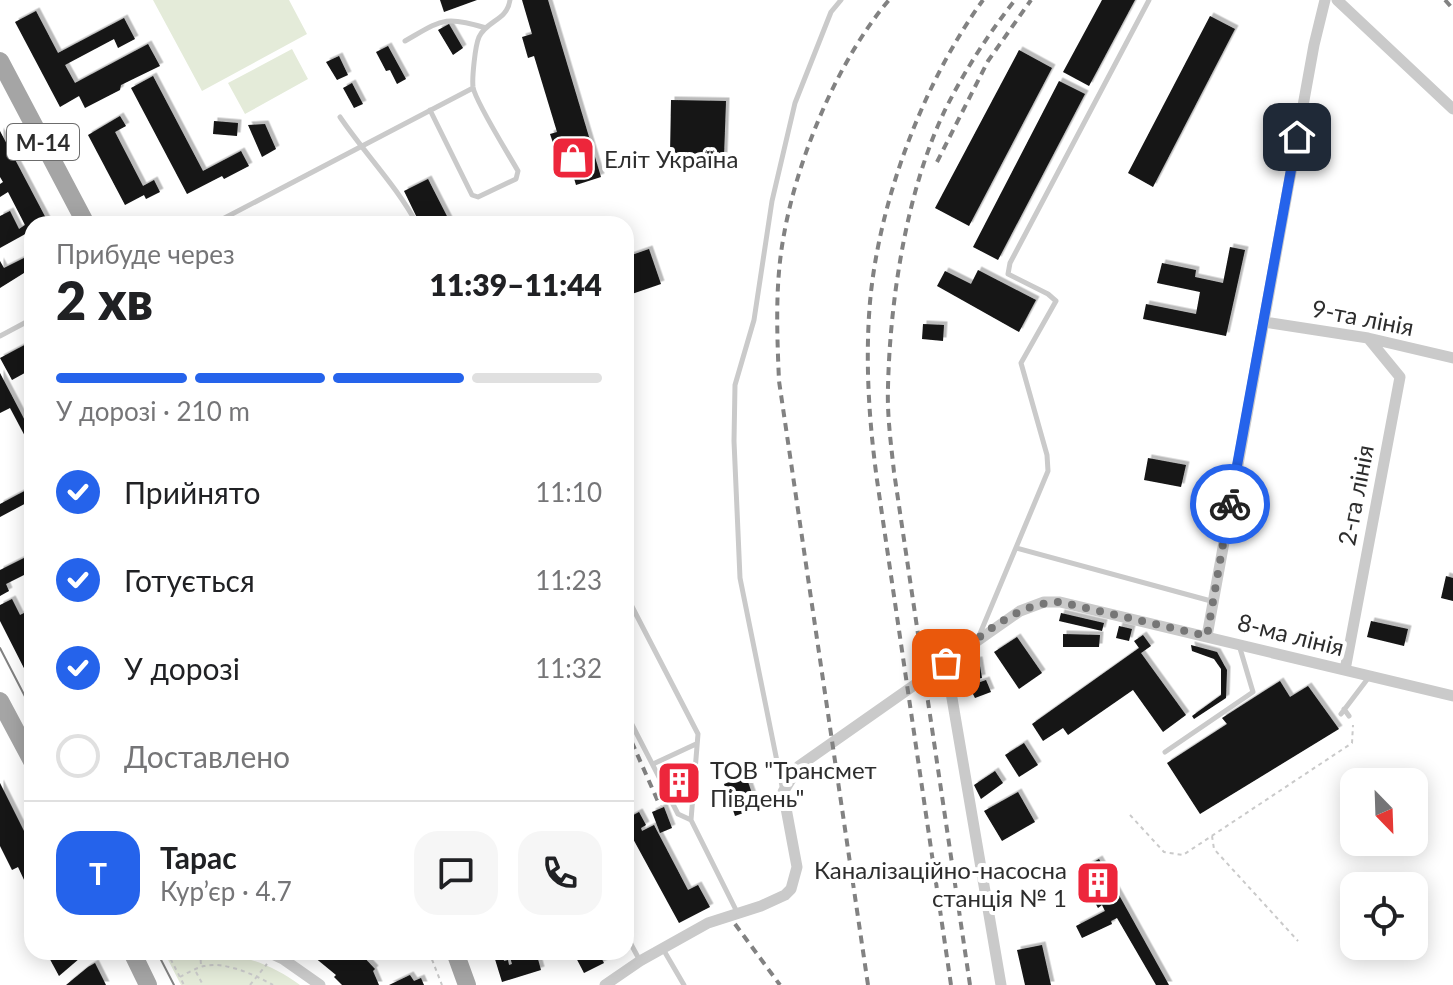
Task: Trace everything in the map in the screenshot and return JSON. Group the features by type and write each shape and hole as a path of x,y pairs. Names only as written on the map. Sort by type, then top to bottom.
{"main road":[{"name":"М-14","path":"0,61 82,216"},
{"path":"0,701 24,746"},
{"path":"136,960 148,985"},
{"path":"458,960 467,985"}],"street":[{"path":"1207,636 1314,45 1325,0"},
{"path":"1337,0 1453,109"},
{"name":"9-та лінія","path":"1264,322 1368,338 1453,358"},
{"name":"2-га лінія","path":"1345,670 1400,377 1368,338"},
{"name":"8-ма лінія","path":"783,792 799,766 1020,611 1044,602 1060,602 1453,696"},
{"path":"946,663 1001,985"},
{"path":"605,985 640,961 708,923 761,906 791,889 797,867 783,792"},
{"path":"280,960 320,985"}],"lane":[{"path":"430,110 472,195 478,197 516,179 518,171 473,88 478,40 486,28 504,16 510,0"},
{"path":"783,792 740,578 734,441 735,385 754,320 772,201 795,103 831,12 841,0"},
{"path":"977,641 1048,471 1047,455 1021,363 1056,301 1008,274 1010,263 1149,0"},
{"path":"405,41 446,20 458,19 486,28"},
{"path":"228,216 473,88"},
{"path":"340,117 360,147 401,195 413,216"},
{"path":"0,336 24,323"},
{"path":"1016,548 1212,601"},
{"path":"634,610 698,734 691,820 737,912"},
{"path":"1165,752 1253,692 1239,644"},
{"path":"1349,716 1343,712 1370,676"},
{"path":"634,730 678,814 691,820"},
{"path":"653,764 697,744"},
{"path":"663,948 684,985"},
{"path":"634,950 640,961"}],"path":[{"path":"1130,815 1164,852 1183,855 1352,743 1353,726 1349,716"},
{"path":"1212,834 1214,849 1298,941"},
{"path":"171,960 184,985"},
{"path":"201,960 201,966"},
{"path":"250,985 267,960"},
{"path":"432,960 442,985"},
{"path":"180,977 201,966 225,967 273,985"},
{"path":"195,969 203,985"}],"green space":[{"path":"153,0 289,0 307,34 202,91"},
{"path":"292,49 308,79 245,114 228,83"},
{"path":"168,960 252,960 300,985 181,985"}],"building":[{"path":"440,0 477,0 444,12"},
{"path":"522,0 548,0 601,177 576,185 566,152 557,155 550,134 557,132 534,56 528,58 522,37 532,34"},
{"path":"1102,0 1135,0 1089,86 1063,72"},
{"path":"36,11 58,53 124,18 135,39 118,48 114,39 65,65 75,83 148,44 160,66 121,85 120,90 85,108 79,96 60,107 15,22"},
{"path":"1210,16 1235,29 1153,187 1128,173"},
{"path":"449,24 463,48 453,55 438,30"},
{"path":"388,46 406,79 397,84 376,52"},
{"path":"1019,50 1052,68 969,226 935,208"},
{"path":"339,56 348,75 337,80 326,62"},
{"path":"153,76 203,171 241,151 249,166 187,194 131,88"},
{"path":"1059,81 1085,94 998,260 973,247"},
{"path":"352,83 363,104 354,108 343,88"},
{"path":"671,100 726,101 724,156 670,155"},
{"path":"120,116 126,126 115,132 143,186 154,180 160,192 146,199 144,195 125,205 88,135"},
{"path":"214,121 238,123 237,136 213,134"},
{"path":"265,124 276,149 262,157 248,125"},
{"path":"0,131 45,216 24,216 24,223 8,192 0,197 0,184 3,182 0,177"},
{"path":"428,179 447,216 416,216 404,191"},
{"path":"10,211 19,229 24,226 24,235 0,248 0,216"},
{"path":"1230,247 1245,250 1226,336 1143,319 1146,304 1196,314 1200,292 1157,283 1162,263 1196,270 1195,277 1223,283"},
{"path":"649,249 661,284 634,293 634,254"},
{"path":"24,258 24,273 0,288 0,261 4,268"},
{"path":"978,270 1036,300 1019,332 937,286 945,271 971,284"},
{"path":"923,324 944,325 943,341 922,339"},
{"path":"24,345 24,373 12,380 0,358"},
{"path":"0,373 24,419 24,434 10,408 0,413"},
{"path":"1148,458 1186,465 1181,487 1144,480"},
{"path":"24,491 24,504 0,517 0,504"},
{"path":"24,558 24,575 6,584 9,591 0,596 0,570"},
{"path":"1446,576 1453,578 1453,601 1441,598"},
{"path":"12,599 20,615 24,613 24,668 0,621 0,605"},
{"path":"1061,613 1104,623 1102,631 1059,621"},
{"path":"1371,621 1408,629 1404,646 1367,637"},
{"path":"1119,626 1132,629 1129,641 1116,638"},
{"path":"1063,634 1100,635 1099,647 1063,647"},
{"path":"1143,635 1151,646 1141,653 1186,715 1163,732 1133,690 1068,735 1063,728 1043,741 1032,724 1139,648 1134,641"},
{"path":"1017,637 1042,673 1019,689 994,652"},
{"path":"1191,645 1217,652 1227,670 1226,698 1194,719 1192,716 1221,695 1221,669 1214,659 1192,651"},
{"path":"979,660 982,678 956,683 953,664"},
{"path":"986,680 991,692 975,698 969,686"},
{"path":"1280,681 1290,697 1308,686 1339,729 1200,814 1167,763 1227,724 1222,718"},
{"path":"1024,743 1038,765 1019,777 1005,755"},
{"name":"ТОВ \"Трансмет Південь\"","path":"680,767 690,795 678,799 668,771"},
{"path":"995,771 1003,783 981,799 974,785"},
{"path":"746,776 757,808 735,816 724,784"},
{"path":"0,783 24,831 24,880 18,867 12,870 0,846"},
{"path":"1018,792 1035,822 1002,841 984,811"},
{"path":"664,807 672,828 660,833 652,812"},
{"path":"639,812 646,825 641,828 642,831 654,825 688,890 698,885 710,907 679,923 634,841 634,815"},
{"path":"1099,859 1169,985 1156,985 1117,918 1111,921 1112,924 1082,938 1076,926 1105,911 1102,905 1098,908 1077,871"},
{"path":"1042,945 1051,985 1025,985 1017,950"},
{"path":"50,960 78,960 59,976"},
{"path":"318,960 367,960 375,969 373,971 379,985 342,985 334,977 336,975"},
{"path":"495,960 508,960 509,965 512,964 511,960 538,960 541,970 502,982"},
{"path":"577,960 602,960 604,963 584,973"},
{"path":"95,963 106,985 66,985 88,967"},
{"path":"410,975 414,981 421,978 424,985 389,985"}],"tram line":[{"path":"0,648 24,694"},
{"path":"161,960 174,985"}],"railway":[{"path":"868,985 779,381 777,310 783,240 809,145 821,113 852,52 889,0"},
{"path":"951,985 874,458 868,346 875,263 883,224 907,144 941,68 983,0"},
{"path":"970,985 894,472 888,408 889,353 903,244 932,139 969,66 1015,0"},
{"path":"937,162 988,61 1031,0"},
{"path":"1445,0 1453,9"},
{"path":"634,747 660,806"},
{"path":"735,924 780,985"}],"way so far":[{"path":"946,663 1020,611 1044,602 1060,602 1207,636 1230,504"}],"place":[{"name":"Еліт Україна","path":"573,158"},
{"name":"ТОВ \"Трансмет Південь\"","path":"679,783"},
{"name":"Каналізаційно-насосна станція № 1","path":"1098,883"}],"route":[{"path":"1230,504 1297,137"}]}
